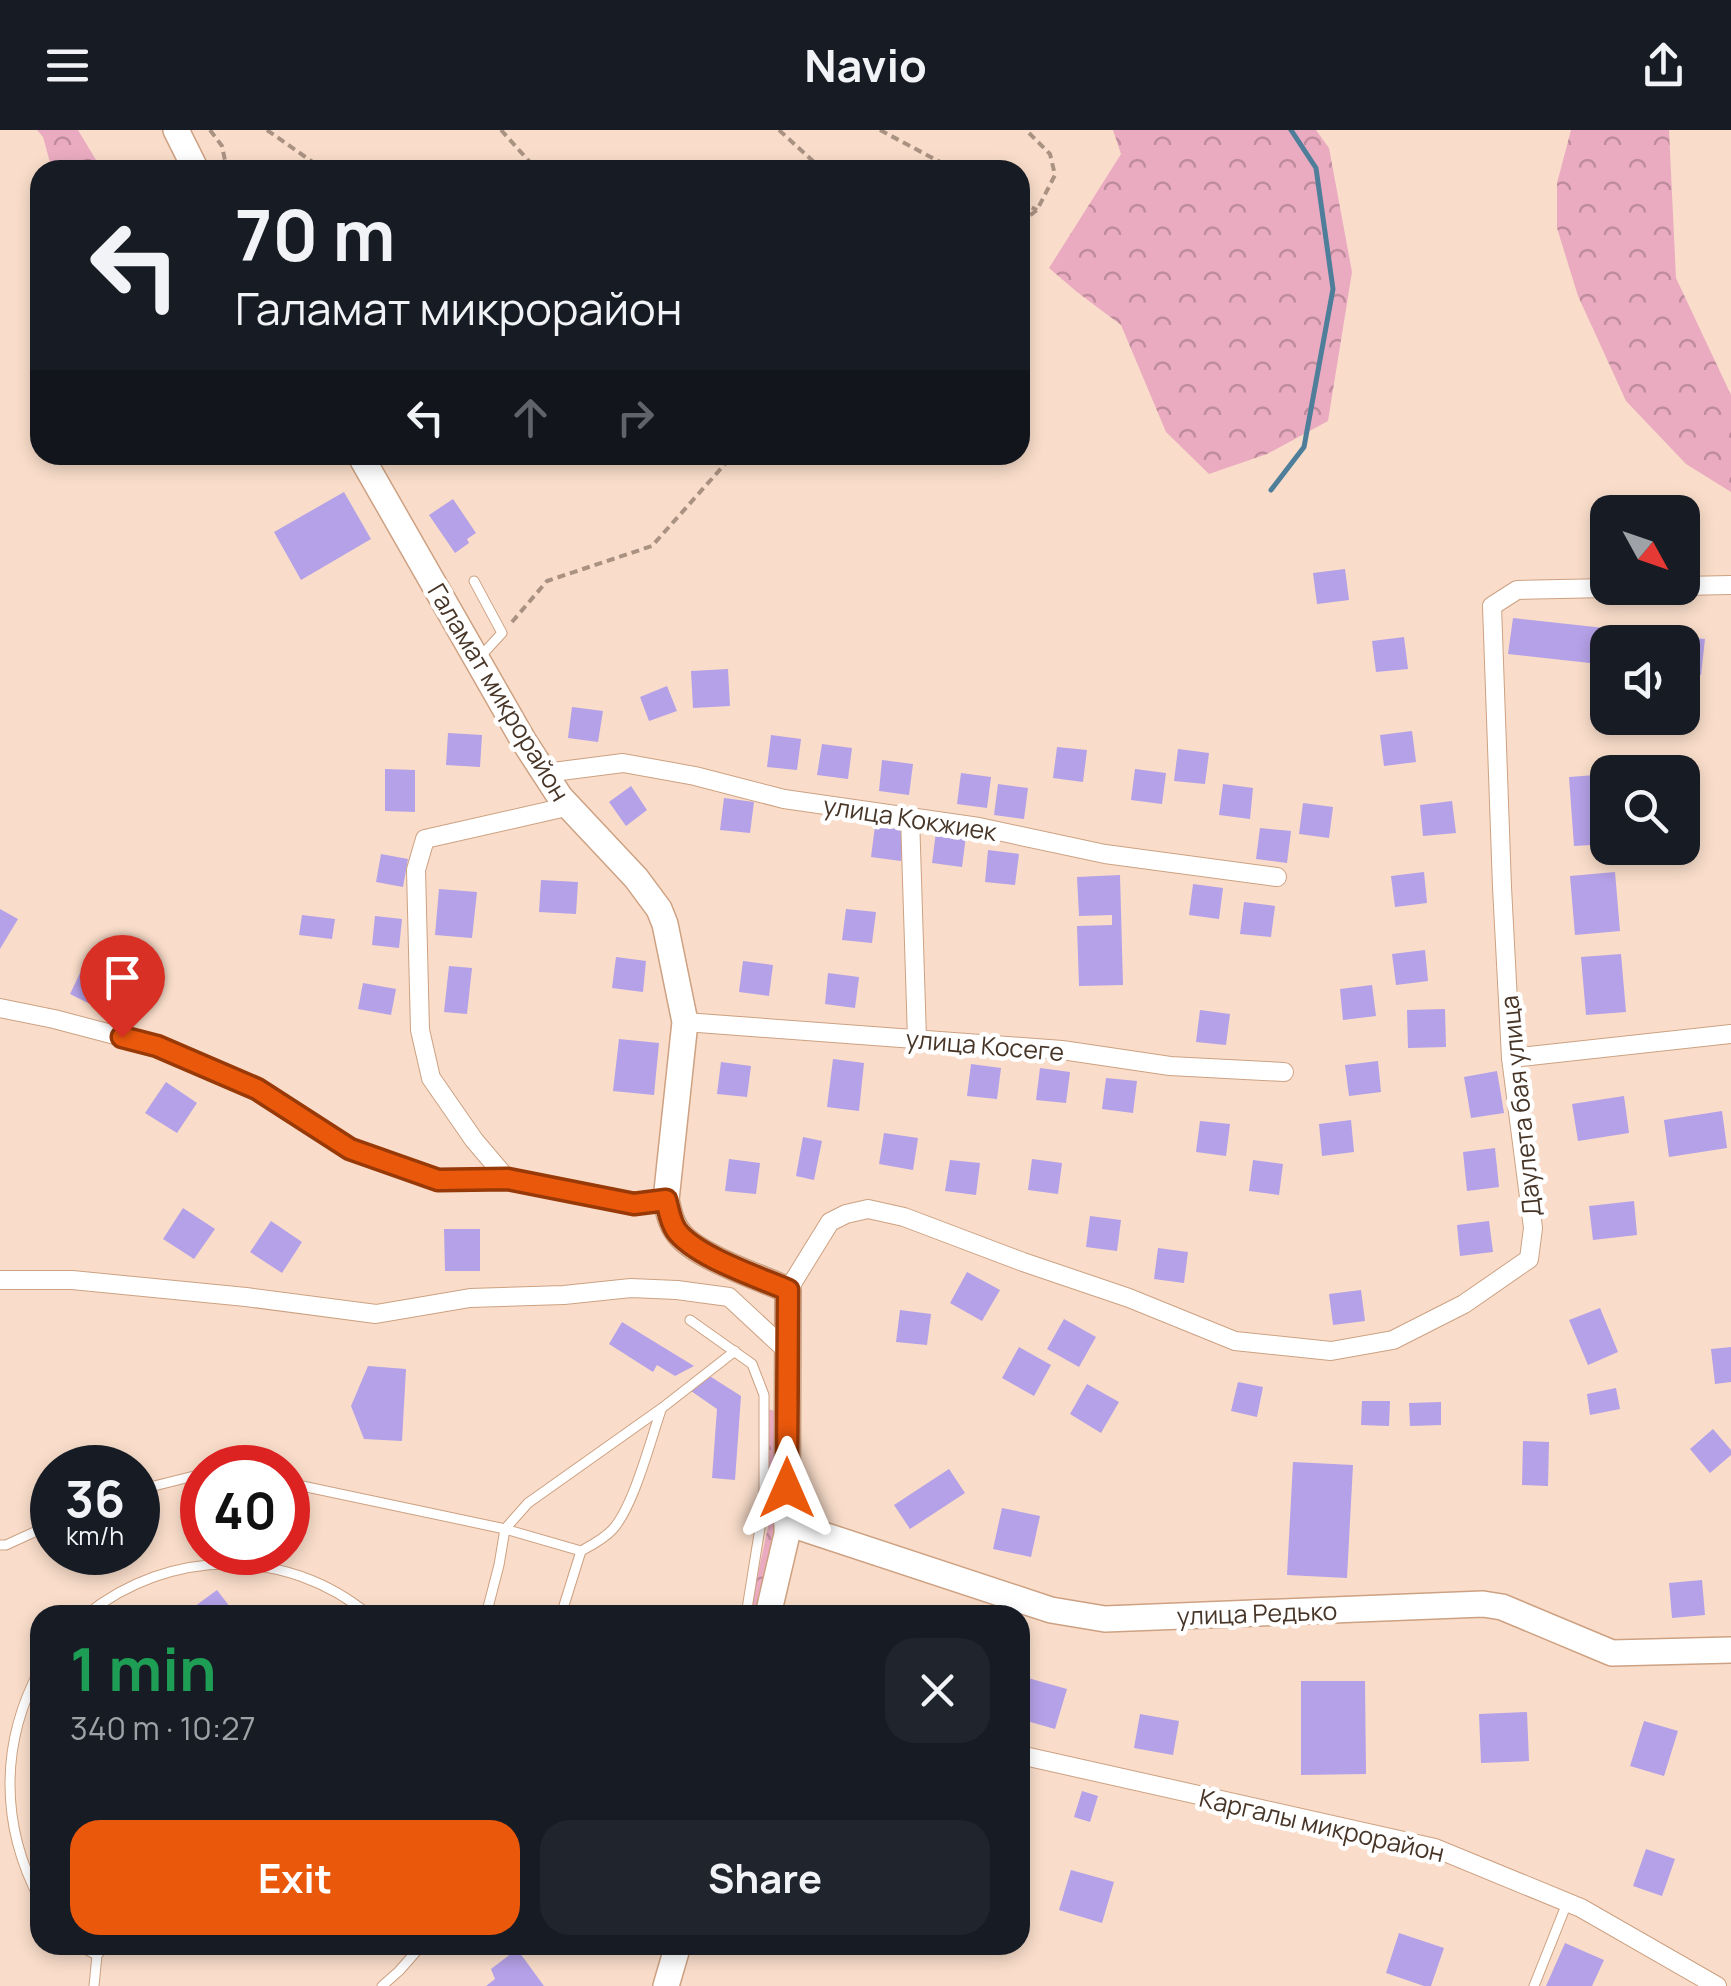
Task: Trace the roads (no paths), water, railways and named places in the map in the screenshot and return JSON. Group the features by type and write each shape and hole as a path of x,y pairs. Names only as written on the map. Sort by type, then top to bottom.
{"street":[{"path":"176,130 191,160"},
{"name":"Галамат микрорайон","path":"366,465 523,740 566,807 636,878 659,909 686,1022 666,1200"},
{"path":"1700,586 1731,585"},
{"name":"Даулета бая улица","path":"788,1290 830,1222 868,1209 904,1217 1129,1298 1235,1341 1332,1350 1393,1340 1464,1304 1528,1259 1532,1228 1511,1058 1492,606 1517,590 1590,588"},
{"name":"улица Кокжиек","path":"544,773 623,764 695,776 784,799 979,827 1105,854 1278,876"},
{"path":"508,1179 474,1140 431,1078 420,1030 416,870 424,840 566,807"},
{"path":"910,816 916,1039"},
{"path":"0,1008 157,1046 257,1089 350,1149 438,1180 508,1179 634,1204 666,1200 671,1221 690,1244 788,1290 788,1522 770,1605"},
{"name":"улица Косеге","path":"686,1022 1062,1050 1170,1066 1284,1072"},
{"path":"1511,1058 1731,1034"},
{"path":"0,1280 72,1280 376,1314 470,1298 564,1296 631,1288 677,1290 729,1297 786,1350"},
{"name":"улица Редько","path":"788,1522 1051,1610 1105,1620 1482,1604 1502,1607 1612,1654 1731,1650"},
{"name":"Каргалы микрорайон","path":"1030,1757 1435,1848 1581,1908 1717,1986"},
{"path":"666,1986 675,1955"}],"lane":[{"path":"474,581 502,632 478,659"},
{"path":"690,1320 752,1364 764,1395 764,1503 748,1605"},
{"path":"489,1605 505,1529 528,1503 662,1408 734,1350"},
{"path":"310,1488 505,1529 580,1551 603,1539 626,1511 662,1408"},
{"path":"0,1545 30,1533"},
{"path":"564,1605 580,1551"},
{"path":"98,1605 143,1580 183,1568 224,1563 266,1567 306,1579 356,1605"},
{"path":"30,1687 13,1733 8,1774 11,1816 30,1876"},
{"path":"1534,1986 1567,1903"},
{"path":"94,1986 97,1955"},
{"path":"382,1986 412,1955"}],"waterway":[{"path":"1271,490 1304,447 1333,289 1316,168 1291,130"}]}
